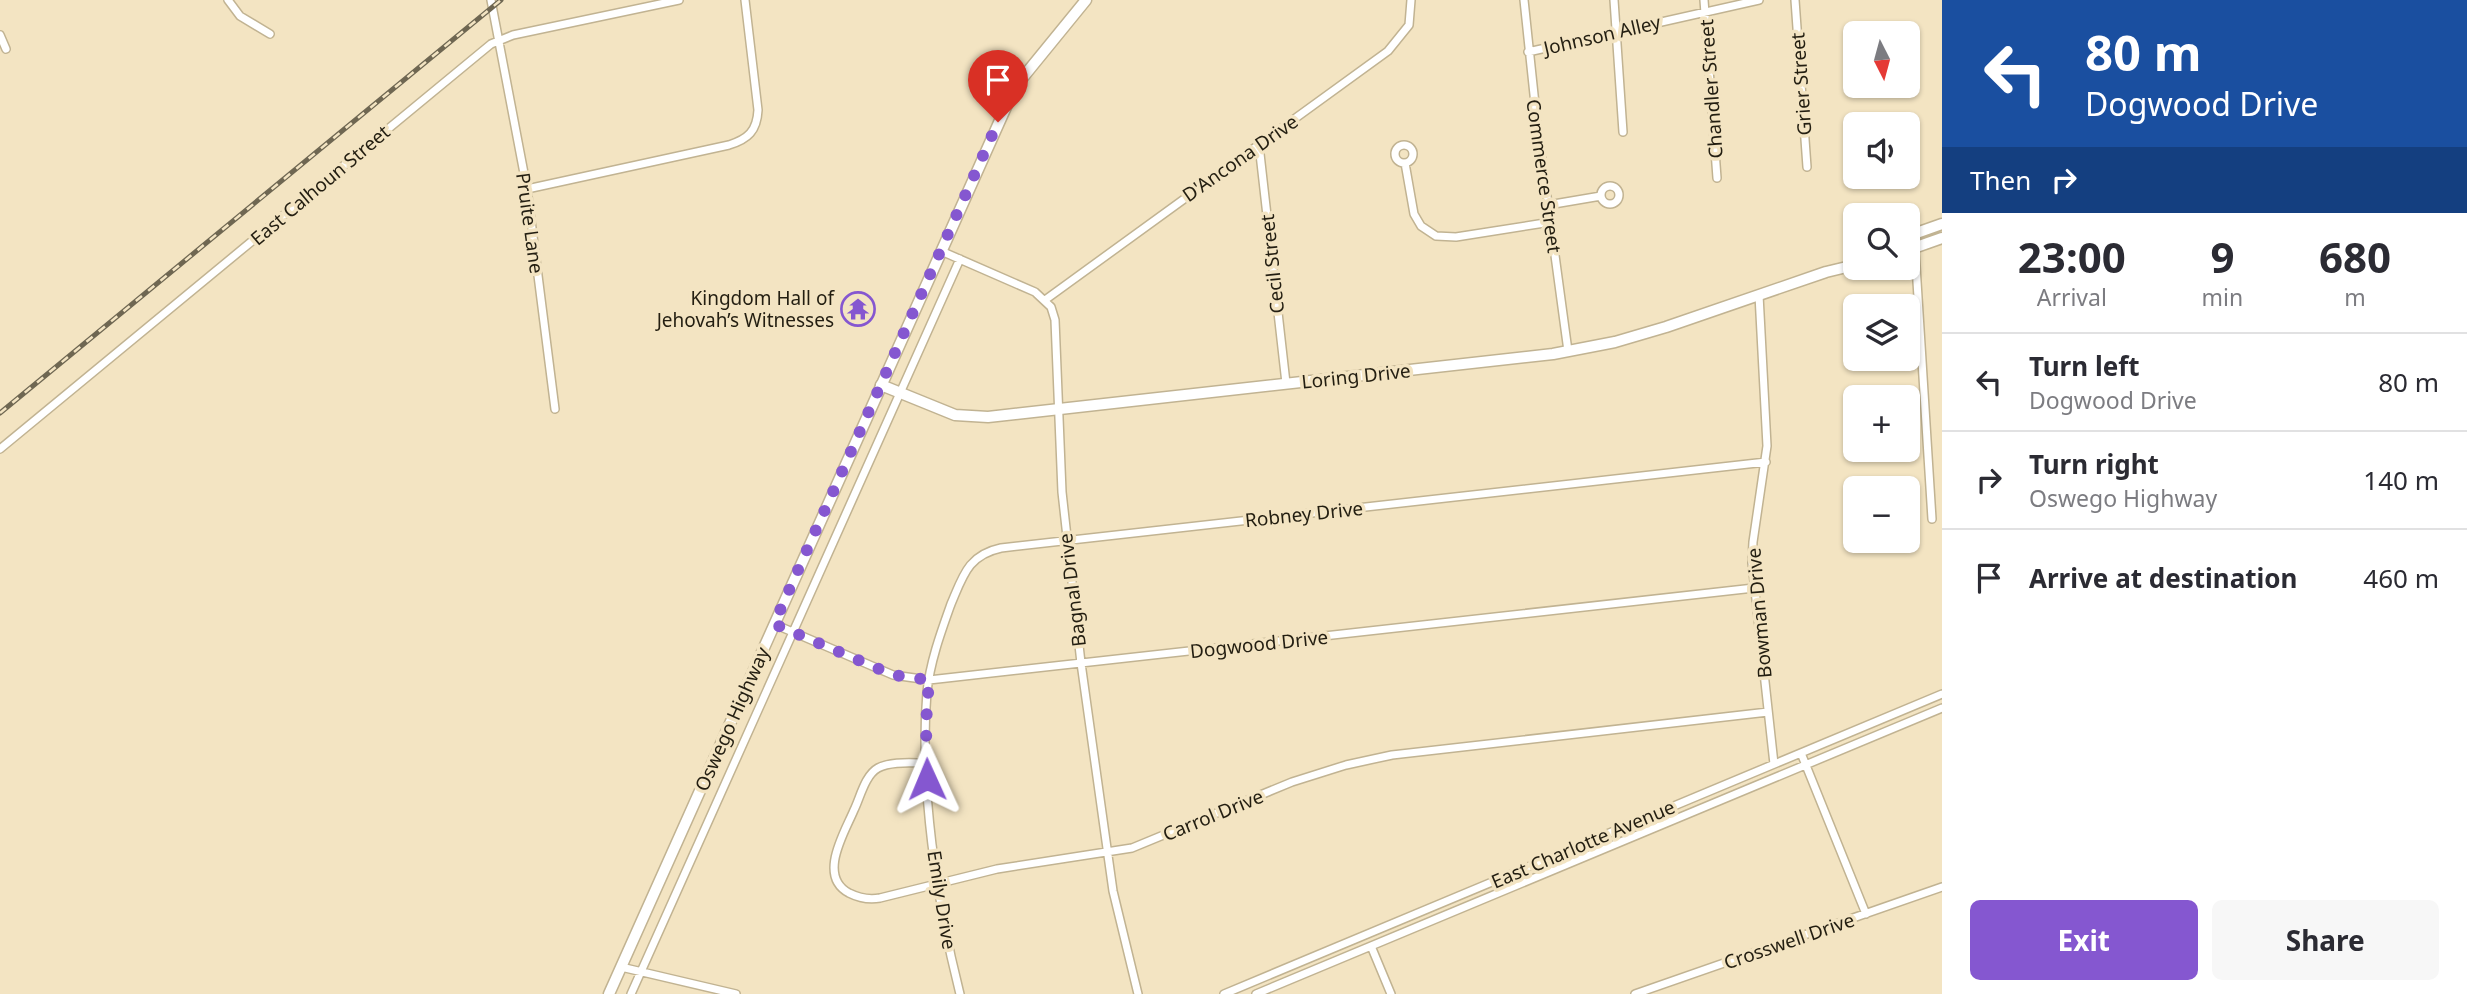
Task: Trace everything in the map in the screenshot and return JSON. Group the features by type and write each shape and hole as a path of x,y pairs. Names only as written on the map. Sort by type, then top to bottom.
{"main road":[{"name":"Oswego Highway","path":"609,994 996,128 1020,81 1086,0"},
{"path":"1920,232 1942,223"},
{"path":"1920,245 1942,238"},
{"name":"Loring Drive","path":"1826,272 1843,263"},
{"name":"Loring Drive","path":"881,385 936,409 970,417 1461,366 1568,351 1641,335 1843,268"}],"street":[{"path":"228,0 240,16 270,34"},
{"name":"Pruite Lane","path":"491,0 527,190 555,409"},
{"name":"East Calhoun Street","path":"0,449 475,56 500,39 679,0"},
{"path":"527,190 746,139 754,129 758,110 745,0"},
{"name":"D'Ancona Drive","path":"1045,300 1396,44 1409,25 1410,0"},
{"name":"Commerce Street","path":"1524,0 1528,52 1568,351"},
{"path":"1614,0 1623,132"},
{"name":"Chandler Street","path":"1704,0 1717,178"},
{"name":"Johnson Alley","path":"1528,52 1759,0"},
{"name":"Grier Street","path":"1796,0 1807,167"},
{"path":"0,34 6,49"},
{"name":"Cecil Street","path":"1259,145 1286,383"},
{"path":"1405,163 1414,214 1421,226 1436,236 1456,237 1551,222"},
{"path":"1548,205 1601,196"},
{"path":"941,251 1035,292 1045,300"},
{"name":"Oswego Highway","path":"631,994 960,259"},
{"path":"1913,280 1932,519"},
{"name":"Bowman Drive","path":"1759,295 1766,462 1753,542 1754,588 1774,764"},
{"name":"Bagnal Drive","path":"1045,300 1053,313 1056,328 1066,541 1106,853 1138,994"},
{"name":"Robney Drive","path":"929,680 946,617 958,587 973,561 983,552 1766,462"},
{"name":"Dogwood Drive","path":"774,624 893,675 929,680 1754,588"},
{"name":"Emily Drive","path":"929,680 926,763 939,883 960,994"},
{"name":"East Charlotte Avenue","path":"1224,994 1942,694"},
{"name":"East Charlotte Avenue","path":"1256,994 1942,708"},
{"name":"Carrol Drive","path":"926,763 887,765 873,772 835,856 836,879 843,888 866,899 880,898 997,869 1132,848 1292,782 1368,760 1435,749 1768,712"},
{"path":"1801,753 1866,914"},
{"name":"Crosswell Drive","path":"1635,994 1942,887"},
{"path":"1371,946 1391,994"},
{"path":"621,967 736,994"}],"railway":[{"path":"0,413 501,0"}],"place":[{"name":"Kingdom Hall of Jehovah’s Witnesses","path":"858,309"}],"route":[{"path":"927,779 926,724 929,680 893,675 774,624 998,122"}]}
